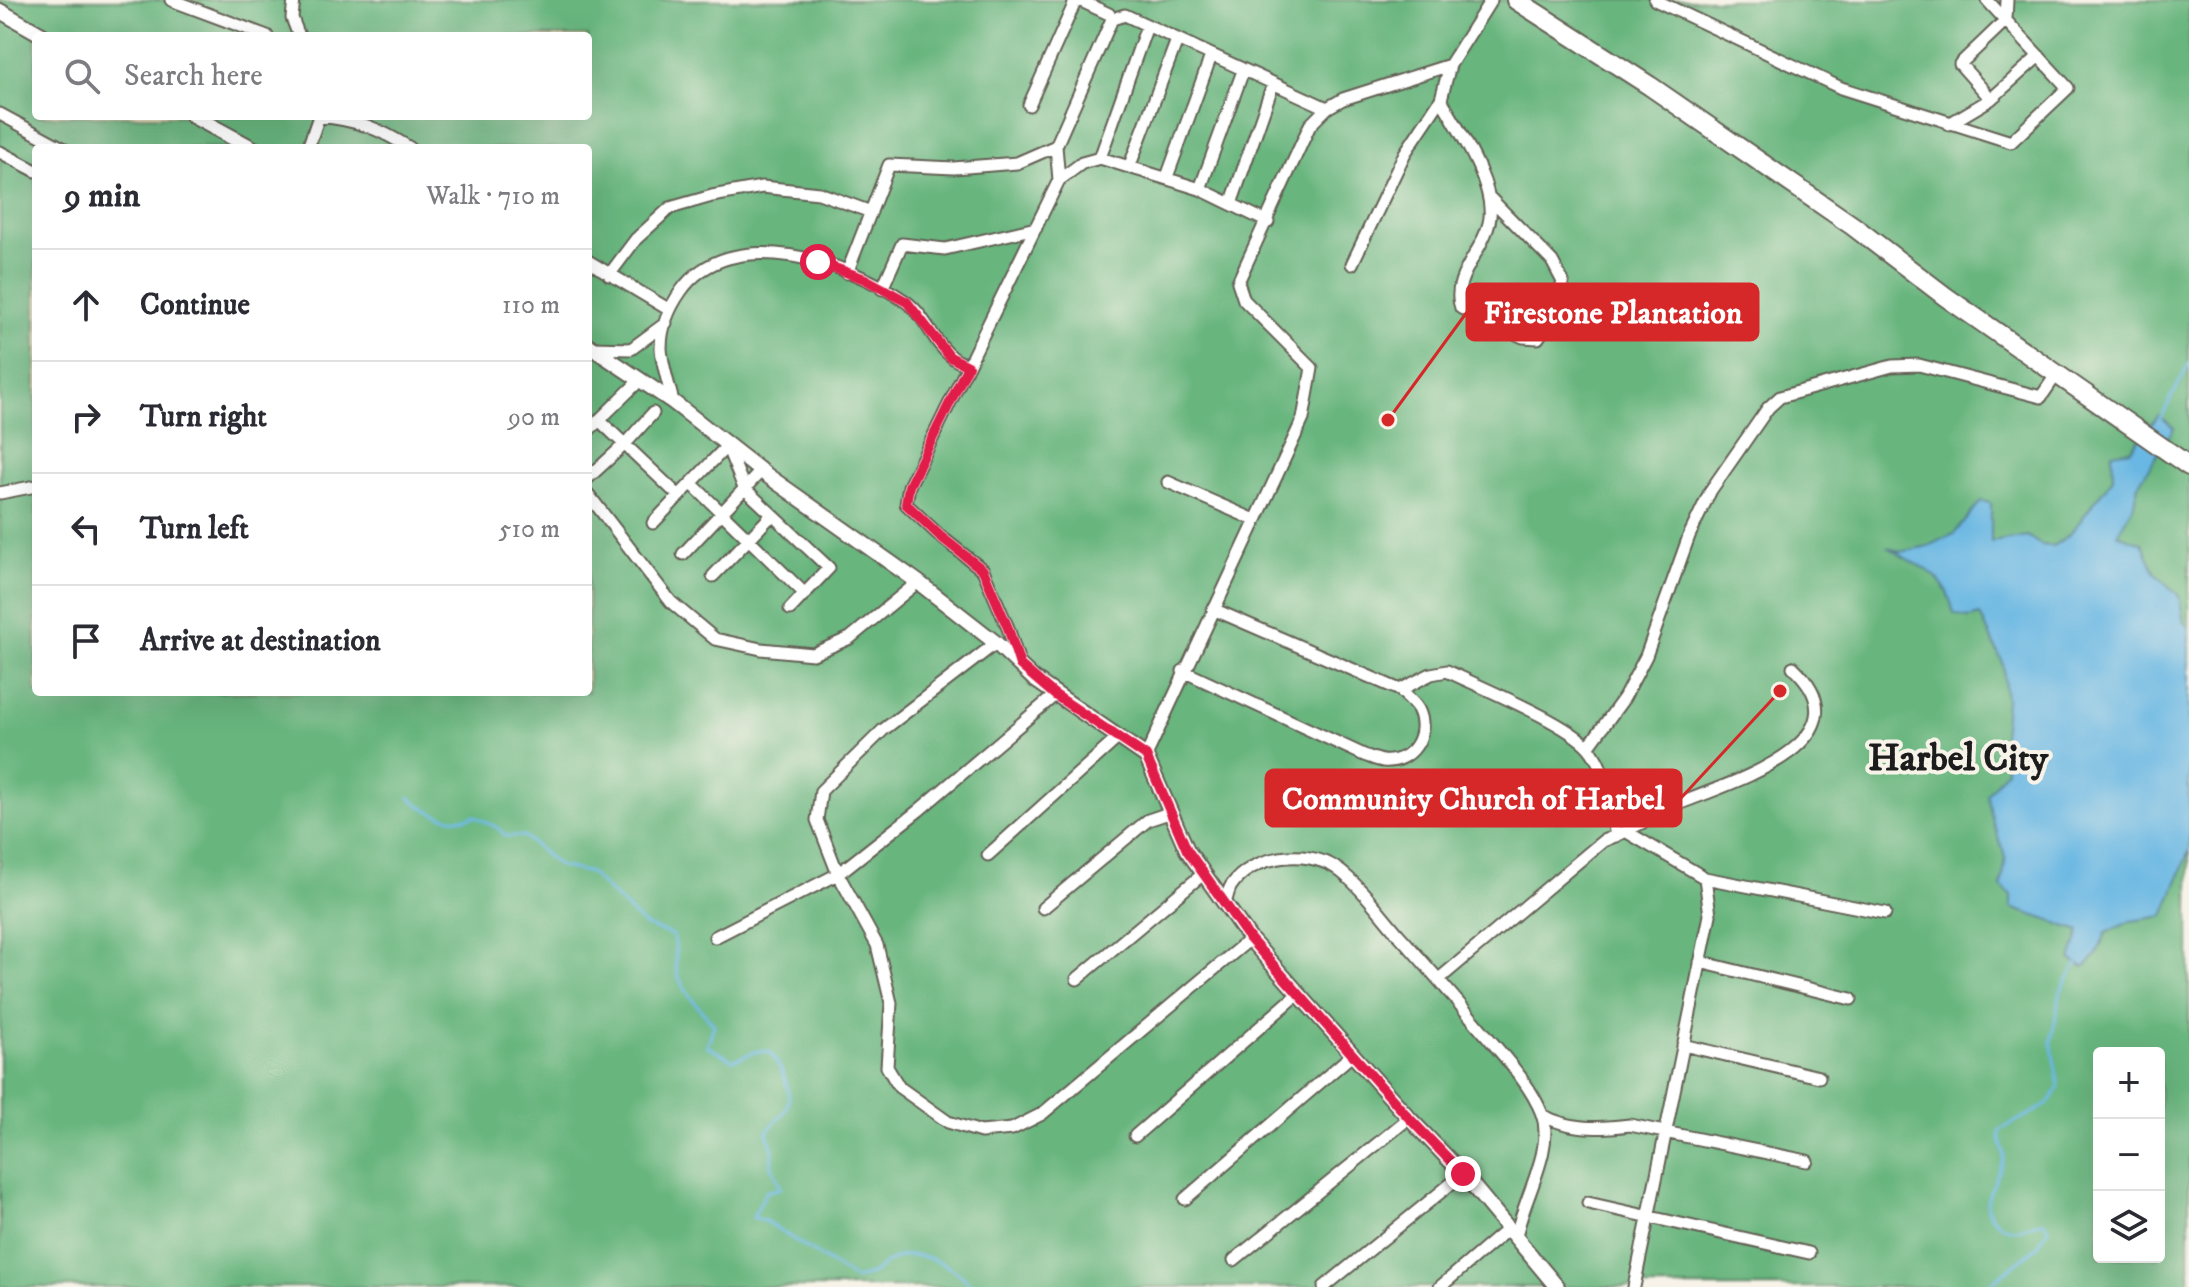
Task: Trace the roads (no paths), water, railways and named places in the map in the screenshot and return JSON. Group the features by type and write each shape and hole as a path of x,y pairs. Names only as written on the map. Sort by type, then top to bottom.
{"main road":[{"path":"1516,0 1650,86 1853,226 1946,297 2189,466"}],"street":[{"path":"171,0 256,32"},
{"path":"294,0 292,18 297,32"},
{"path":"1029,105 1077,0 1109,14 1112,19"},
{"path":"1352,264 1405,153 1441,99 1450,65 1491,0"},
{"path":"1655,0 1841,88 2011,142 2068,88 1987,0"},
{"path":"1991,99 1960,64 2006,20 2007,0"},
{"path":"0,11 37,32"},
{"path":"1059,180 1056,146 1112,19 1125,15 1327,108"},
{"path":"1100,158 1147,26"},
{"path":"1130,165 1177,40"},
{"path":"1167,177 1211,56"},
{"path":"1949,124 1991,99 2039,56"},
{"path":"1146,756 1303,419 1312,368 1244,300 1238,282 1310,125 1327,108 1343,99 1450,65"},
{"path":"1200,189 1243,71"},
{"path":"1231,204 1273,84"},
{"path":"1441,99 1467,144 1489,197 1490,223 1460,284 1457,297 1461,308 1523,337 1538,338 1553,316 1563,282 1552,261 1489,197"},
{"path":"0,114 56,144"},
{"path":"200,120 245,144"},
{"path":"309,144 318,120"},
{"path":"352,120 380,129 404,144"},
{"path":"847,273 889,165 954,168 1017,163 1056,146"},
{"path":"0,152 32,169"},
{"path":"1020,665 983,570 906,504 909,486 1059,180 1082,163 1100,158 1200,189 1268,222"},
{"path":"609,275 636,239 670,208 712,196 762,187 819,193 871,212"},
{"path":"882,289 902,244 945,249 1036,228"},
{"path":"673,402 661,348 668,309 686,283 705,266 730,257 773,252 818,262 882,289 907,302 950,357 968,366"},
{"path":"592,264 668,309"},
{"path":"592,347 631,349 666,323"},
{"path":"592,348 673,402 761,471 918,582 996,643 1055,695 1146,756 1187,850 1250,939 1409,1118 1463,1174 1557,1287"},
{"path":"1588,747 1624,698 1646,656 1689,536 1711,490 1768,408 1780,397 1892,366 1919,365 2041,397 2056,375"},
{"path":"592,427 639,381"},
{"path":"592,474 653,413"},
{"path":"599,420 679,496"},
{"path":"653,523 727,446"},
{"path":"727,446 744,488 829,568 790,609"},
{"path":"683,554 761,471"},
{"path":"1168,482 1255,520"},
{"path":"691,483 805,594"},
{"path":"0,493 32,487"},
{"path":"592,499 671,602 715,639 761,649 813,654 850,638 918,582"},
{"path":"713,576 772,515"},
{"path":"1183,671 1383,761 1401,759 1415,749 1423,734 1422,720 1416,706 1400,690 1213,609"},
{"path":"996,643 883,730 821,791 817,820 838,874 877,945 891,1003 887,1067 899,1087 948,1122 981,1132 1012,1129 1042,1114 1250,939"},
{"path":"1439,979 1603,841 1622,834 1649,817 1771,766 1795,750 1809,733 1817,710 1816,697 1808,681 1793,667"},
{"path":"1400,690 1431,674 1447,671 1559,726 1588,747 1603,775 1622,834 1705,878 1885,913"},
{"path":"715,937 838,874 1055,695"},
{"path":"988,855 1120,736"},
{"path":"1043,908 1148,820 1169,813"},
{"path":"1225,903 1231,885 1254,867 1285,857 1312,858 1334,866 1439,979 1522,1079 1542,1115 1545,1134 1540,1159 1512,1232 1440,1287"},
{"path":"1077,979 1203,874"},
{"path":"1634,1287 1710,915 1705,878"},
{"path":"1700,962 1851,999"},
{"path":"1135,1136 1298,994"},
{"path":"1683,1045 1819,1077"},
{"path":"1185,1199 1353,1054"},
{"path":"1542,1115 1562,1126 1602,1129 1630,1125 1807,1161"},
{"path":"1234,1260 1409,1118"},
{"path":"1324,1287 1463,1174"},
{"path":"1588,1203 1809,1253"}],"water":[{"path":"2159,415 2174,428 2138,485 2133,507 2117,534 2142,543 2156,574 2179,596 2184,623 2189,626 2189,850 2164,916 2131,921 2106,933 2096,956 2084,967 2071,960 2080,931 2011,908 2011,896 2001,886 2006,858 1993,823 1987,794 2006,770 2003,663 1980,615 1969,618 1954,614 1950,599 1938,578 1887,547 1900,552 1928,546 1954,534 1981,501 1991,503 1991,542 2027,536 2041,545 2053,546 2070,534 2113,478 2112,453 2130,450"}],"waterway":[{"path":"2161,418 2189,364"},
{"path":"409,797 440,815 457,819 474,816 498,828 506,836 524,836 559,866 590,873 644,925 673,935 681,983 714,1025 707,1046 733,1060 758,1051 770,1052 789,1094 785,1110 767,1133 773,1150 771,1164 781,1188 766,1192 753,1217 767,1222 855,1279 898,1257 910,1255 945,1265 973,1287"},
{"path":"1986,1287 2038,1246 2048,1228 2044,1222 2008,1228 1991,1215 1988,1198 2003,1163 2000,1130 2047,1105 2059,1087 2051,1042 2061,990 2077,964"}],"place":[{"name":"Firestone Plantation","path":"1388,420"},
{"name":"Community Church of Harbel","path":"1780,691"}],"district":[{"name":"Harbel City","path":"1958,757"}]}
